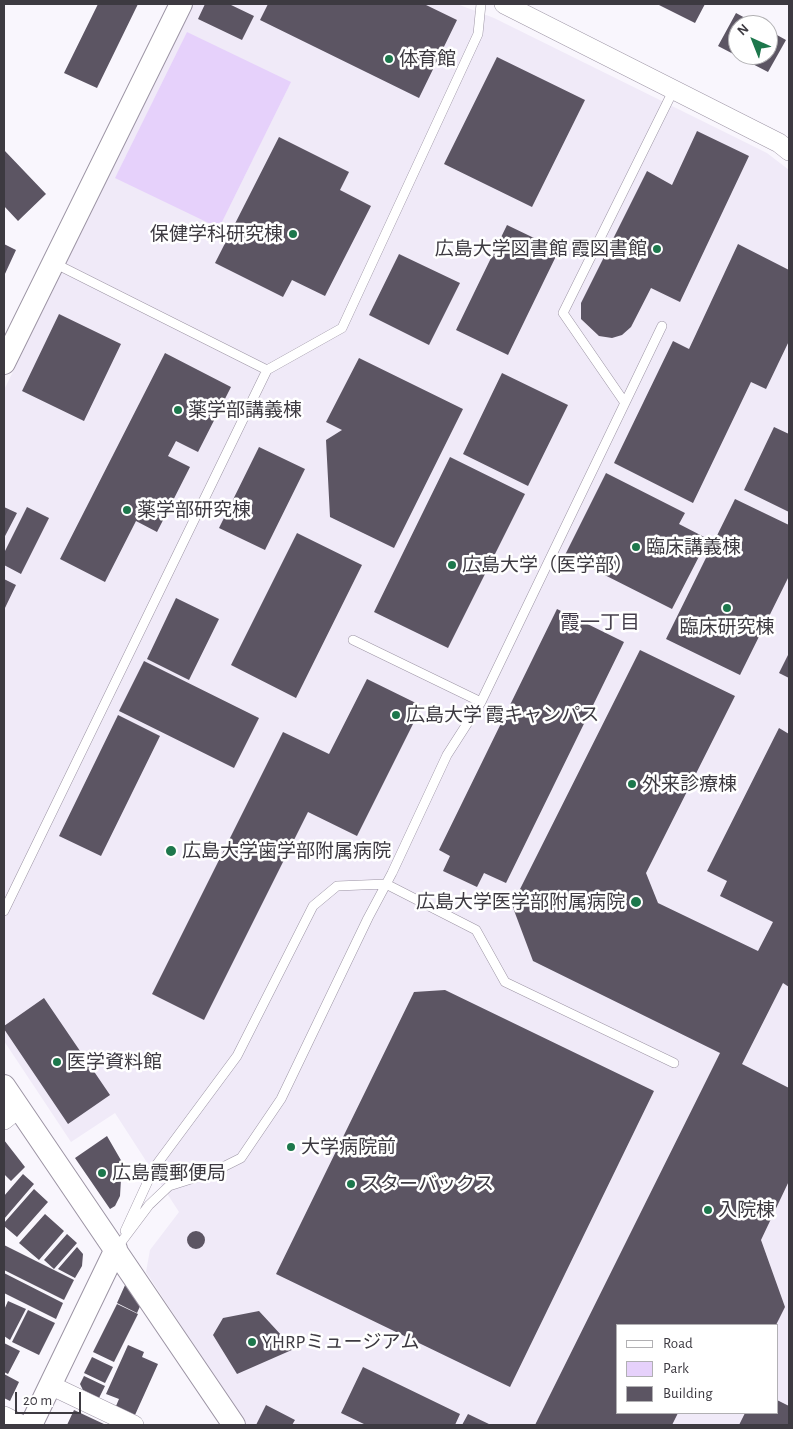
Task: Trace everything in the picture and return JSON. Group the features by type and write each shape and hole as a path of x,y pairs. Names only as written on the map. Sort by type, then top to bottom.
{"street":[{"path":"4,363 181,4"},
{"path":"504,4 779,143 789,151"},
{"path":"4,1086 11,1114 116,1249 234,1425"},
{"path":"31,1425 116,1249"},
{"path":"50,1385 134,1425"},
{"path":"4,1416 22,1425"}],"lane":[{"path":"4,911 267,370 342,328 478,34 481,4"},
{"path":"625,403 563,313 674,89"},
{"path":"54,263 267,370"},
{"path":"116,1249 149,1206 169,1186 213,1172 241,1158 281,1099 447,755 481,702 662,326"},
{"path":"353,640 481,702"},
{"path":"116,1249 154,1168 237,1056 313,906 337,886 386,884 476,930 505,982 674,1063"}],"shaded area":[{"name":"広島大学 霞キャンパス","path":"193,4 457,4 494,18 767,153 789,170 789,1425 246,1425 146,1272 150,1250 179,1212 115,1113 71,1142 4,1041 4,390"}],"green space":[{"path":"187,32 291,82 219,228 115,178"}],"building":[{"path":"98,4 138,4 97,88 64,73"},
{"path":"205,4 229,4 254,16 242,40 198,19"},
{"name":"体育館","path":"268,4 424,4 457,20 419,98 260,20"},
{"path":"657,4 705,4 695,23"},
{"path":"728,28 728,51 718,46"},
{"path":"778,36 786,40 778,54"},
{"path":"497,57 585,100 532,207 444,164"},
{"path":"755,65 772,65 768,72"},
{"name":"広島大学図書館 霞図書館","path":"697,131 749,156 680,302 651,288 631,327 622,335 612,338 599,336 581,319 581,303 647,171 672,185"},
{"name":"保健学科研究棟","path":"279,137 349,172 340,190 371,206 325,296 292,280 283,297 215,263"},
{"path":"4,150 46,194 18,221 4,206"},
{"path":"507,225 559,250 508,355 456,330"},
{"path":"4,244 16,250 4,276"},
{"path":"738,244 789,270 789,341 766,389 751,382 693,503 614,463 673,341 689,349"},
{"path":"399,254 460,283 429,345 369,315"},
{"path":"59,314 121,344 84,421 22,391"},
{"path":"165,353 231,387 198,452 176,441 168,456 190,467 157,532 136,521 105,582 60,559"},
{"path":"359,358 463,409 394,548 330,517 326,440 342,430 326,422"},
{"path":"502,373 568,405 528,486 463,454"},
{"path":"774,427 789,434 789,512 744,490"},
{"path":"259,447 305,469 265,550 219,528"},
{"path":"450,457 525,494 448,648 374,612"},
{"name":"臨床講義棟","path":"606,473 685,513 679,524 708,539 672,609 565,555"},
{"name":"臨床研究棟","path":"735,499 789,525 789,576 740,675 666,639"},
{"path":"4,507 17,513 4,538"},
{"path":"27,507 49,518 21,574 4,565 4,553"},
{"path":"297,533 362,565 296,698 231,665"},
{"path":"4,579 16,585 4,610"},
{"path":"176,598 219,619 189,680 147,659"},
{"path":"557,609 624,642 506,883 484,873 477,887 443,871 450,856 439,850"},
{"path":"640,650 735,696 646,873 658,903 758,951 773,922 720,896 727,881 707,871 779,728 789,734 789,987 783,983 742,1064 789,1088 789,1181 761,1240 785,1307 776,1324 616,1324 616,1414 678,1414 672,1425 535,1425 720,1053 533,961 512,905"},
{"path":"789,653 789,678 779,673"},
{"path":"144,661 259,718 234,768 119,711"},
{"path":"367,679 422,706 357,836 308,812 204,1020 152,994 283,732 329,754"},
{"path":"118,715 160,736 101,856 59,836"},
{"path":"445,990 654,1091 510,1387 276,1274 414,992"},
{"name":"医学資料館","path":"44,998 110,1095 68,1124 4,1029 4,1026"},
{"path":"107,1136 122,1162 120,1196 115,1206 110,1209 75,1158"},
{"path":"4,1140 25,1167 11,1181 4,1174"},
{"path":"23,1174 34,1184 4,1219 4,1196"},
{"path":"34,1189 48,1202 17,1237 4,1226 4,1223"},
{"path":"45,1214 64,1231 39,1260 19,1243"},
{"path":"196,1231 202,1234 205,1240 202,1246 196,1249 190,1246 187,1240 190,1234"},
{"path":"67,1234 77,1243 54,1269 44,1260"},
{"path":"4,1245 74,1280 64,1300 4,1270"},
{"path":"77,1247 83,1254 82,1266 75,1278 58,1269"},
{"path":"4,1273 63,1303 56,1319 4,1293"},
{"path":"126,1283 141,1304 137,1313 117,1303"},
{"path":"8,1301 26,1309 10,1340 4,1336 4,1310"},
{"path":"117,1304 138,1314 114,1362 93,1352"},
{"path":"28,1310 55,1323 39,1355 12,1342"},
{"name":"YHRPミュージアム","path":"259,1311 294,1349 237,1374 213,1335 223,1318"},
{"path":"4,1343 20,1351 8,1374 4,1372"},
{"path":"128,1345 144,1352 142,1357 158,1364 135,1415 116,1406 119,1399 106,1394"},
{"path":"92,1357 113,1367 105,1383 84,1373"},
{"path":"363,1367 460,1414 455,1425 366,1425 341,1413"},
{"path":"4,1374 19,1382 10,1401 4,1398"},
{"path":"84,1376 105,1386 99,1398 83,1390 80,1384"},
{"path":"778,1400 789,1406 789,1425 739,1425 744,1414 778,1414"},
{"path":"266,1405 295,1420 292,1425 256,1425"},
{"path":"74,1410 106,1425 67,1425"},
{"path":"468,1414 491,1425 462,1425"}],"place":[{"name":"体育館","path":"389,59"},
{"name":"保健学科研究棟","path":"293,234"},
{"name":"広島大学図書館 霞図書館","path":"657,249"},
{"name":"薬学部講義棟","path":"178,410"},
{"name":"薬学部研究棟","path":"127,510"},
{"name":"臨床講義棟","path":"636,547"},
{"name":"広島大学（医学部）","path":"452,565"},
{"name":"臨床研究棟","path":"727,608"},
{"name":"広島大学 霞キャンパス","path":"396,715"},
{"name":"外来診療棟","path":"632,784"},
{"name":"広島大学歯学部附属病院","path":"171,851"},
{"name":"広島大学医学部附属病院","path":"636,902"},
{"name":"医学資料館","path":"57,1062"},
{"name":"大学病院前","path":"291,1147"},
{"name":"広島霞郵便局","path":"102,1173"},
{"name":"スターバックス","path":"351,1184"},
{"name":"入院棟","path":"708,1210"},
{"name":"YHRPミュージアム","path":"252,1342"}],"district":[{"name":"霞一丁目","path":"600,623"}]}
